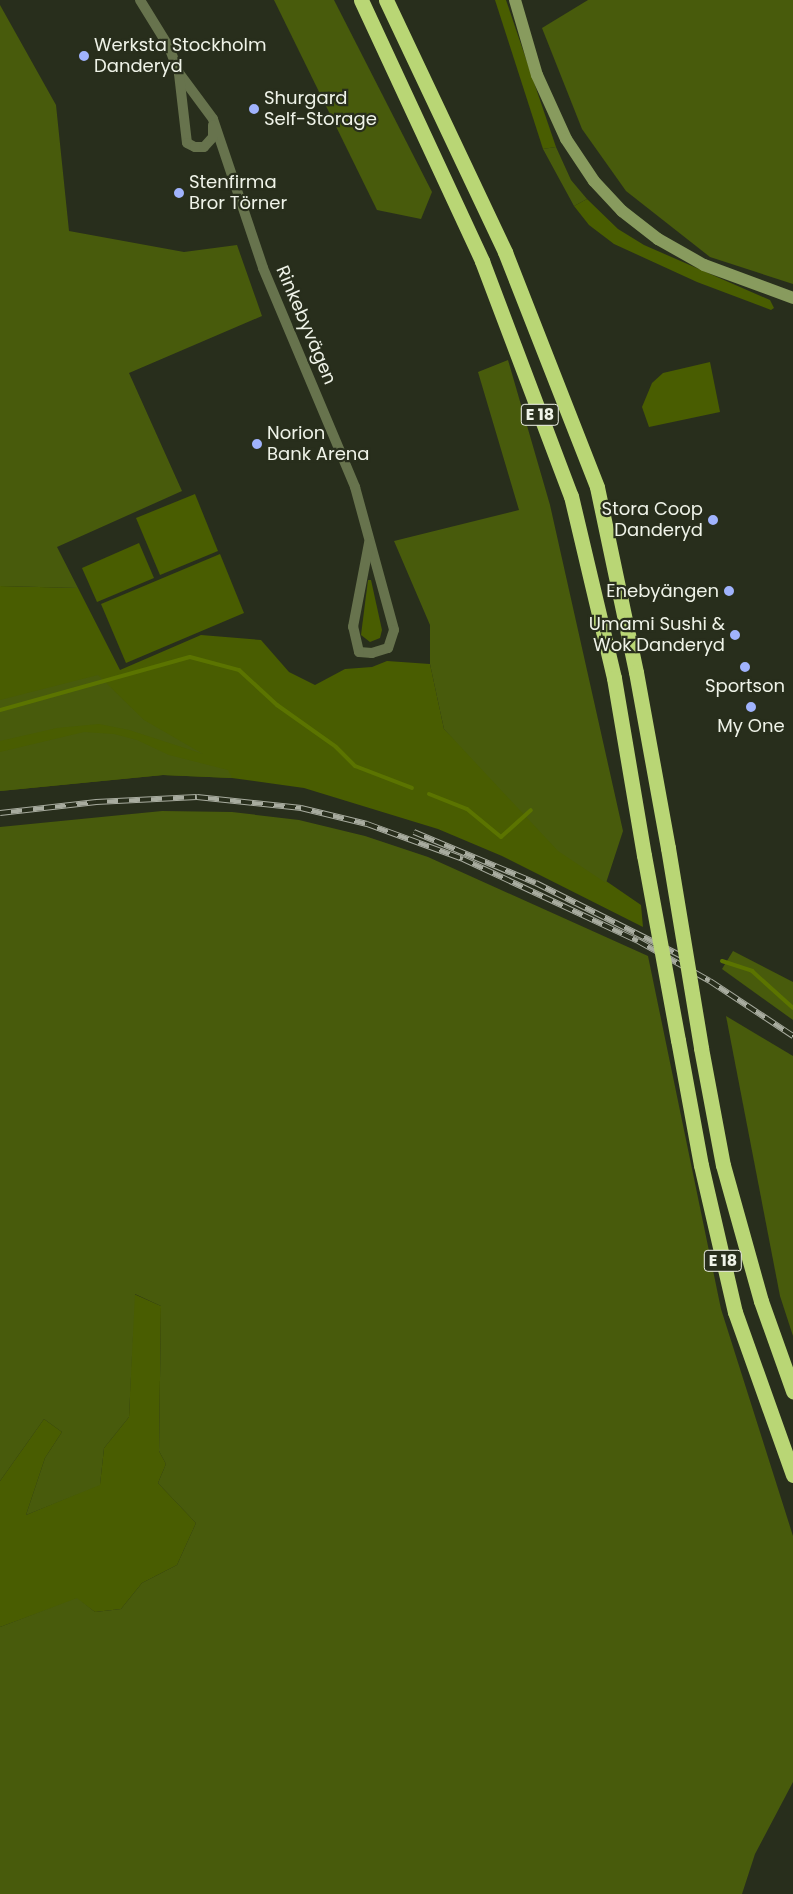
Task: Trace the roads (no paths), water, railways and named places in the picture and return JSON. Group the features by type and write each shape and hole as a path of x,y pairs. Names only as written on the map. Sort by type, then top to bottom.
{"highway":[{"name":"E 18","path":"361,0 482,261 571,496 614,678 644,855 701,1164 735,1312 793,1475"},
{"name":"E 18","path":"386,0 505,252 597,487 636,672 723,1165 761,1301 793,1391"}],"main road":[{"path":"515,0 537,75 566,139 594,181 622,211 658,239 704,264 793,298"}],"street":[{"name":"Rinkebyvägen","path":"140,0 169,47 179,74 187,143 200,148 209,143 212,137 213,119"},
{"name":"Rinkebyvägen","path":"179,74 213,119 263,268 355,487 394,630 388,648 372,653 359,652 352,642 353,627 369,542"}],"waterway":[{"path":"0,710 190,657 239,670 277,705 336,747 355,766 412,788"},
{"path":"429,794 467,809 501,837 531,810"},
{"path":"722,961 752,971 793,1008"}],"railway":[{"path":"0,813 96,802 197,797 301,808 367,824 463,859 638,941 710,981 793,1036"},
{"path":"414,832 536,883 682,956"}],"place":[{"name":"Werksta Stockholm Danderyd","path":"84,56"},
{"name":"Shurgard Self-Storage","path":"254,109"},
{"name":"Stenfirma Bror Törner","path":"179,193"},
{"name":"Norion Bank Arena","path":"257,444"},
{"name":"Stora Coop Danderyd","path":"713,520"},
{"name":"Enebyängen","path":"729,591"},
{"name":"Umami Sushi & Wok Danderyd","path":"735,635"},
{"name":"Sportson","path":"745,667"},
{"name":"My One","path":"751,707"}]}
